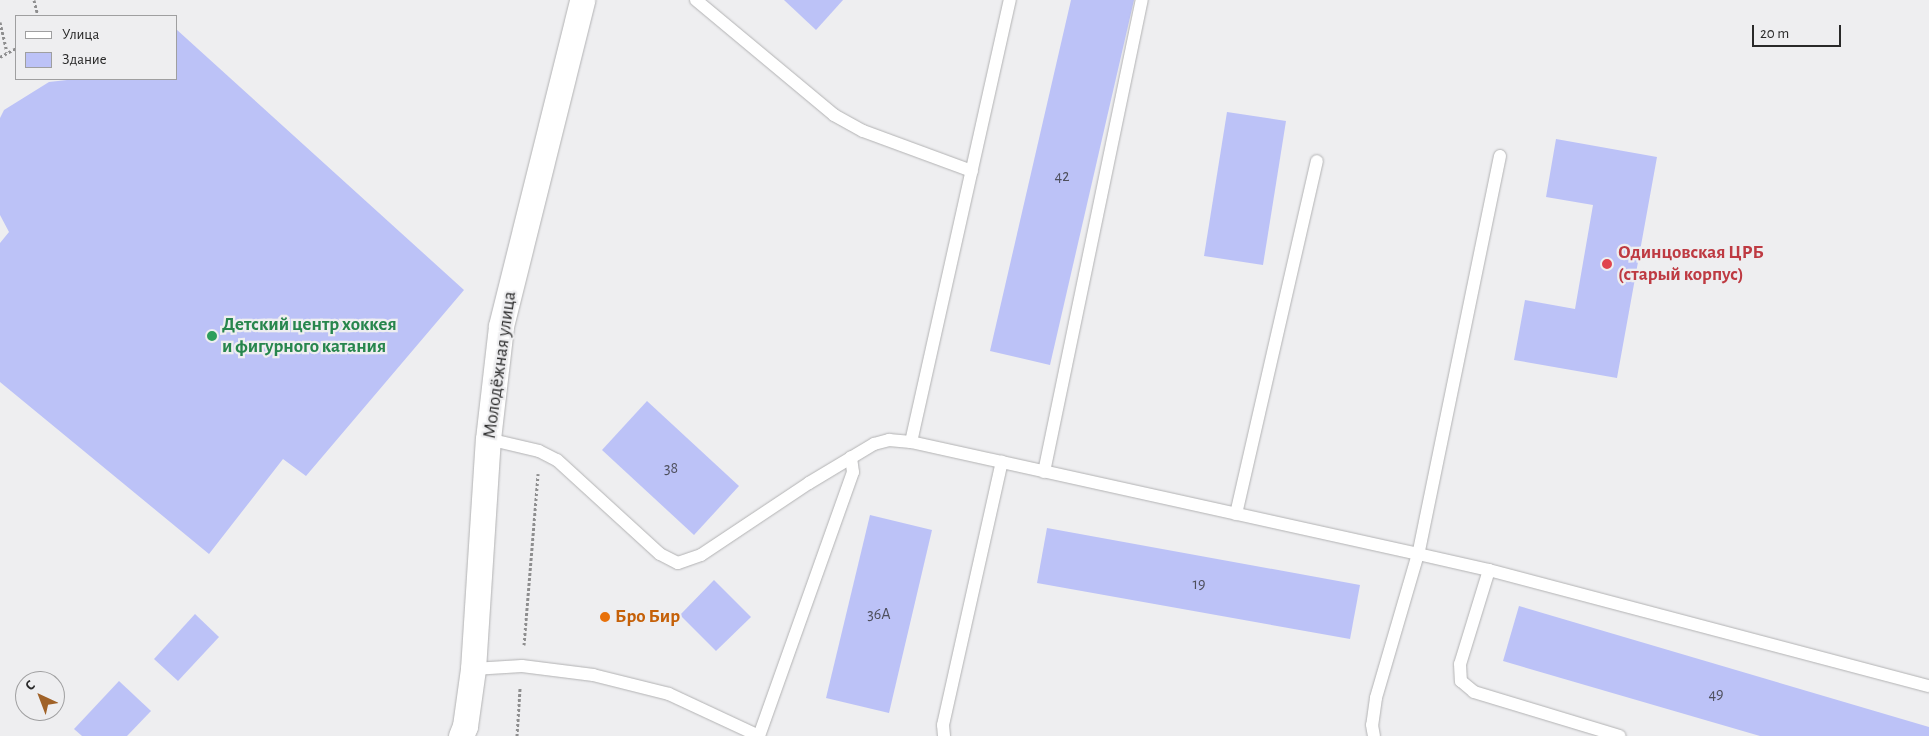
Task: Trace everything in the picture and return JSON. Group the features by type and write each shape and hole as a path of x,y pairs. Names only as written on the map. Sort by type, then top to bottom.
{"street":[{"name":"Молодёжная улица","path":"461,736 465,726 473,669 488,439 501,326 582,0"}],"lane":[{"path":"696,0 834,115 862,131 972,171"},
{"path":"911,442 1010,0"},
{"path":"1044,472 1142,0"},
{"path":"1374,736 1372,725 1376,698 1418,554 1500,156"},
{"path":"1236,514 1316,162"},
{"path":"488,439 540,451 557,460 660,554 678,563 701,555 874,444 889,440 911,442 1489,570 1929,686"},
{"path":"473,669 522,666 593,675 668,694 759,736 853,472 851,457"},
{"path":"944,736 943,725 1002,462"},
{"path":"1489,570 1460,664 1461,681 1474,692 1620,736"}],"path":[{"path":"34,0 38,15"},
{"path":"0,22 7,52"},
{"path":"0,57 15,48"},
{"path":"517,736 540,451"}],"building":[{"path":"784,0 843,0 816,30"},
{"path":"1071,0 1134,0 1050,365 990,351"},
{"name":"Детский центр хоккея и фигурного катания","path":"178,31 464,290 306,476 283,459 209,554 0,382 0,243 9,232 0,215 0,118 4,110 49,82 67,80 178,80"},
{"path":"1227,112 1286,121 1263,265 1204,256"},
{"path":"1556,139 1657,157 1617,378 1514,360 1525,300 1575,309 1593,205 1546,197"},
{"path":"647,401 739,486 694,535 602,450"},
{"path":"870,515 932,530 889,713 826,698"},
{"path":"1047,528 1360,585 1350,639 1037,583"},
{"path":"714,580 751,617 716,651 680,615"},
{"path":"1519,606 1929,727 1929,736 1760,736 1503,661"},
{"path":"195,614 219,637 178,681 154,659"},
{"path":"119,681 151,711 127,736 82,736 74,729"}],"place":[{"name":"Одинцовская ЦРБ (старый корпус)","path":"1607,264"},
{"name":"Детский центр хоккея и фигурного катания","path":"212,336"},
{"name":"Бро Бир","path":"605,617"}]}
